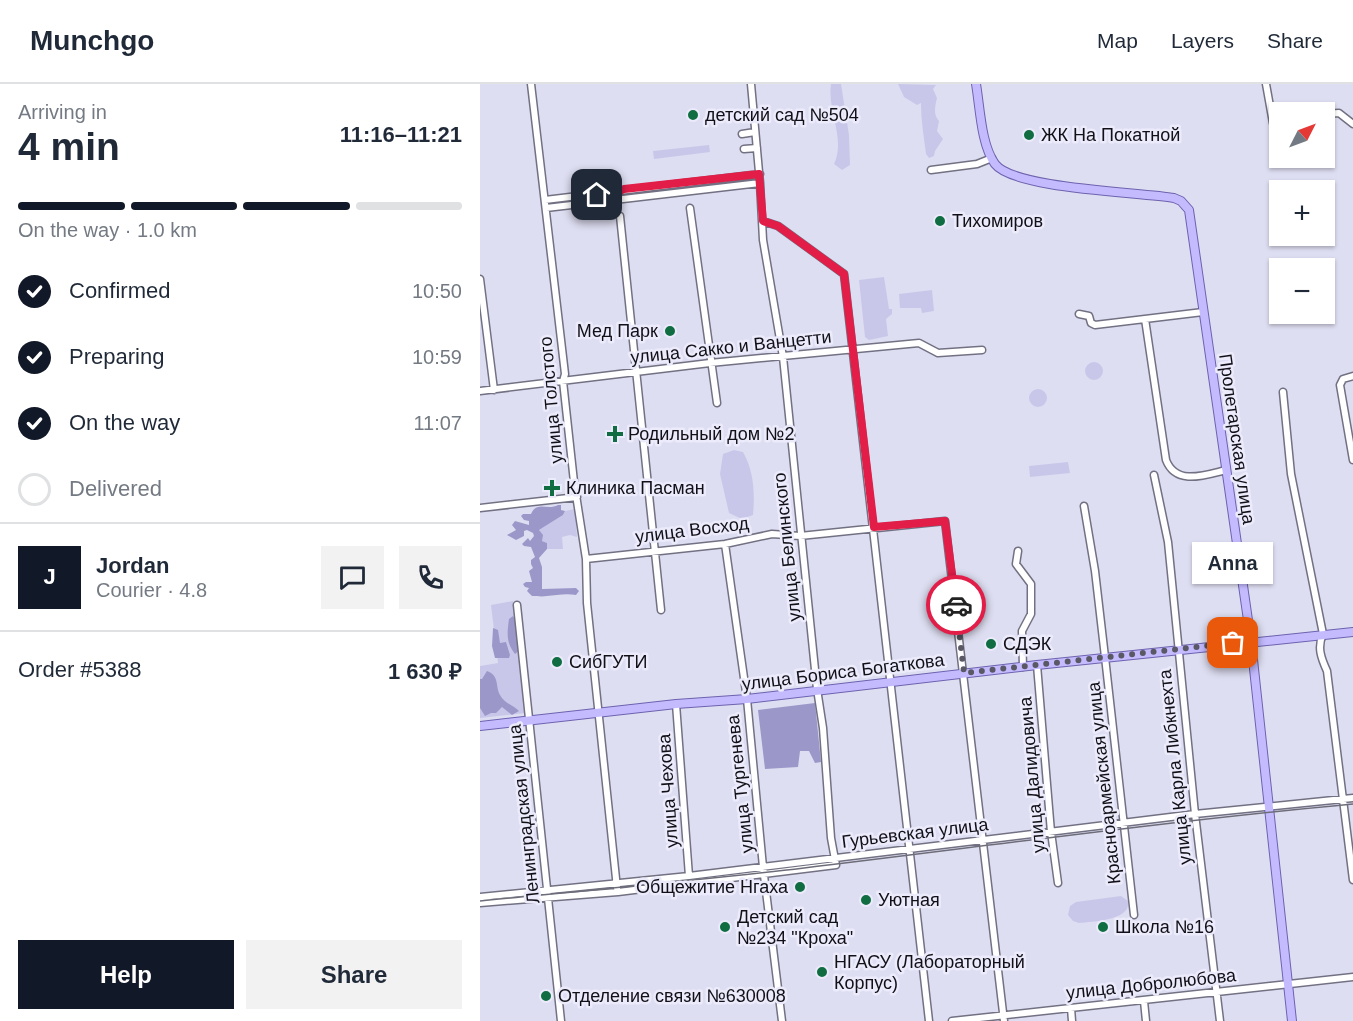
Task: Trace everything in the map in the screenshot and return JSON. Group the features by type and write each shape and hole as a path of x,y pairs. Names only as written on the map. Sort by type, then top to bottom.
{"main road":[{"path":"976,84 987,145 993,160"},
{"name":"Пролетарская улица","path":"993,160 1004,172 1017,177 1058,185 1157,196 1181,201 1189,210 1251,641 1292,1021"},
{"name":"улица Бориса Богаткова","path":"480,726 676,704 747,699 817,689 1251,641 1353,632"}],"street":[{"name":"улица Толстого","path":"531,84 566,376 563,381 586,559 587,603 618,892"},
{"name":"улица Белинского","path":"751,84 763,240 783,357 823,728 831,838 836,861"},
{"path":"1266,84 1269,102"},
{"path":"1335,113 1339,113 1353,124"},
{"path":"742,134 755,132"},
{"path":"744,149 757,148"},
{"path":"932,170 993,160"},
{"path":"545,200 759,174"},
{"path":"546,208 760,183"},
{"path":"690,208 717,403"},
{"path":"620,216 661,610"},
{"path":"763,221 778,226 844,274 892,682 928,1021"},
{"path":"480,279 494,390"},
{"path":"1079,314 1090,317 1091,323 1095,326 1203,312"},
{"path":"1145,319 1169,468 1180,476 1196,477 1226,470"},
{"name":"улица Сакко и Ванцетти","path":"480,391 636,371 919,343 938,353 982,350"},
{"path":"1353,376 1343,379 1340,385 1353,460"},
{"path":"1283,392 1291,474 1323,634 1319,642 1321,658 1327,671 1353,880"},
{"name":"улица Карла Либкнехта","path":"1154,475 1168,542 1177,650 1220,1021"},
{"path":"480,508 577,496"},
{"name":"Красноармейская улица","path":"1084,506 1095,571 1134,915"},
{"name":"улица Восход","path":"586,559 725,544 772,534 801,536 945,521 964,673"},
{"name":"улица Тургенева","path":"725,544 747,699 782,1021"},
{"path":"1018,551 1016,564 1031,584 1031,614 1022,631 1023,667"},
{"name":"Ленинградская улица","path":"517,605 561,1021"},
{"name":"улица Далидовича","path":"1037,665 1051,832 1058,883"},
{"path":"964,673 1004,1018"},
{"name":"улица Чехова","path":"676,704 689,876"},
{"name":"Гурьевская улица","path":"480,897 618,892 910,849 1195,814 1353,798"},
{"name":"Гурьевская улица","path":"480,903 616,884 764,870"},
{"name":"улица Добролюбова","path":"952,1021 1004,1018 1071,1008 1353,977"},
{"path":"1144,1001 1146,1021"},
{"path":"1071,1008 1072,1021"}],"shaded area":[{"path":"831,84 841,84 849,135 850,165 842,170 834,164 838,145 831,104"},
{"path":"898,84 936,85 933,89 937,98 935,113 939,121 937,131 943,139 934,156 929,158 926,154 921,103 917,105 904,97"},
{"path":"709,145 710,152 654,159 653,151"},
{"path":"884,277 889,309 892,309 892,314 886,319 888,336 869,340 865,337 859,280"},
{"path":"932,290 934,311 922,313 921,308 900,308 899,294"},
{"path":"1094,362 1100,365 1103,371 1100,377 1094,380 1088,377 1085,371 1088,365"},
{"path":"1034,389 1042,389 1047,394 1045,405 1034,407 1029,402 1029,394"},
{"path":"734,450 743,452 753,483 753,515 742,519 729,513 720,474 723,454"},
{"path":"1068,462 1070,473 1030,477 1029,466"},
{"path":"561,505 561,510 565,511 563,515 539,530 543,535 542,541 547,543 547,549 539,558 542,567 542,589 576,588 579,591 576,595 532,596 527,591 529,588 523,584 532,582 529,571 533,568 531,560 535,557 531,547 522,544 528,538 530,541 534,536 533,533 524,531 524,536 516,540 507,535 516,530 512,525 515,521 529,525 529,521 524,520 521,516 523,514 531,514 539,507"},
{"path":"575,509 577,537 570,535 562,537 563,549 547,549 547,543 542,541 539,530 563,515 565,511"},
{"path":"513,601 526,713 480,718 480,666 498,663 491,605"},
{"path":"513,616 517,624 516,635 521,649 515,654 510,646 508,633 509,619"},
{"path":"493,628 498,630 500,643 506,642 509,658 495,658 492,646"},
{"path":"487,671 496,678 502,698 519,711 512,715 502,707 496,713 485,716 480,708 480,679"},
{"path":"815,703 821,762 815,763 809,751 800,751 798,767 765,769 758,710"},
{"path":"1121,896 1128,901 1127,908 1124,913 1110,919 1079,923 1073,921 1068,915 1070,906 1076,902"}],"tram line":[{"path":"480,901 764,873 1147,826 1353,804"}],"way so far":[{"path":"956,605 964,673 1233,643"}],"place":[{"name":"детский сад №504","path":"693,115"},
{"name":"ЖК На Покатной","path":"1029,135"},
{"name":"Тихомиров","path":"940,221"},
{"name":"Мед Парк","path":"670,331"},
{"name":"Родильный дом №2","path":"615,434"},
{"name":"Клиника Пасман","path":"552,488"},
{"name":"Anna","path":"1233,643"},
{"name":"СДЭК","path":"991,644"},
{"name":"СибГУТИ","path":"557,662"},
{"name":"Общежитие Нгаха","path":"800,887"},
{"name":"Уютная","path":"866,900"},
{"name":"Детский сад №234 \"Кроха\"","path":"725,927"},
{"name":"Школа №16","path":"1103,927"},
{"name":"НГАСУ (Лабораторный Корпус)","path":"822,972"},
{"name":"Отделение связи №630008","path":"546,996"}],"route":[{"path":"597,195 624,189 759,174 763,221 778,226 844,274 874,527 945,521 956,605"}]}
